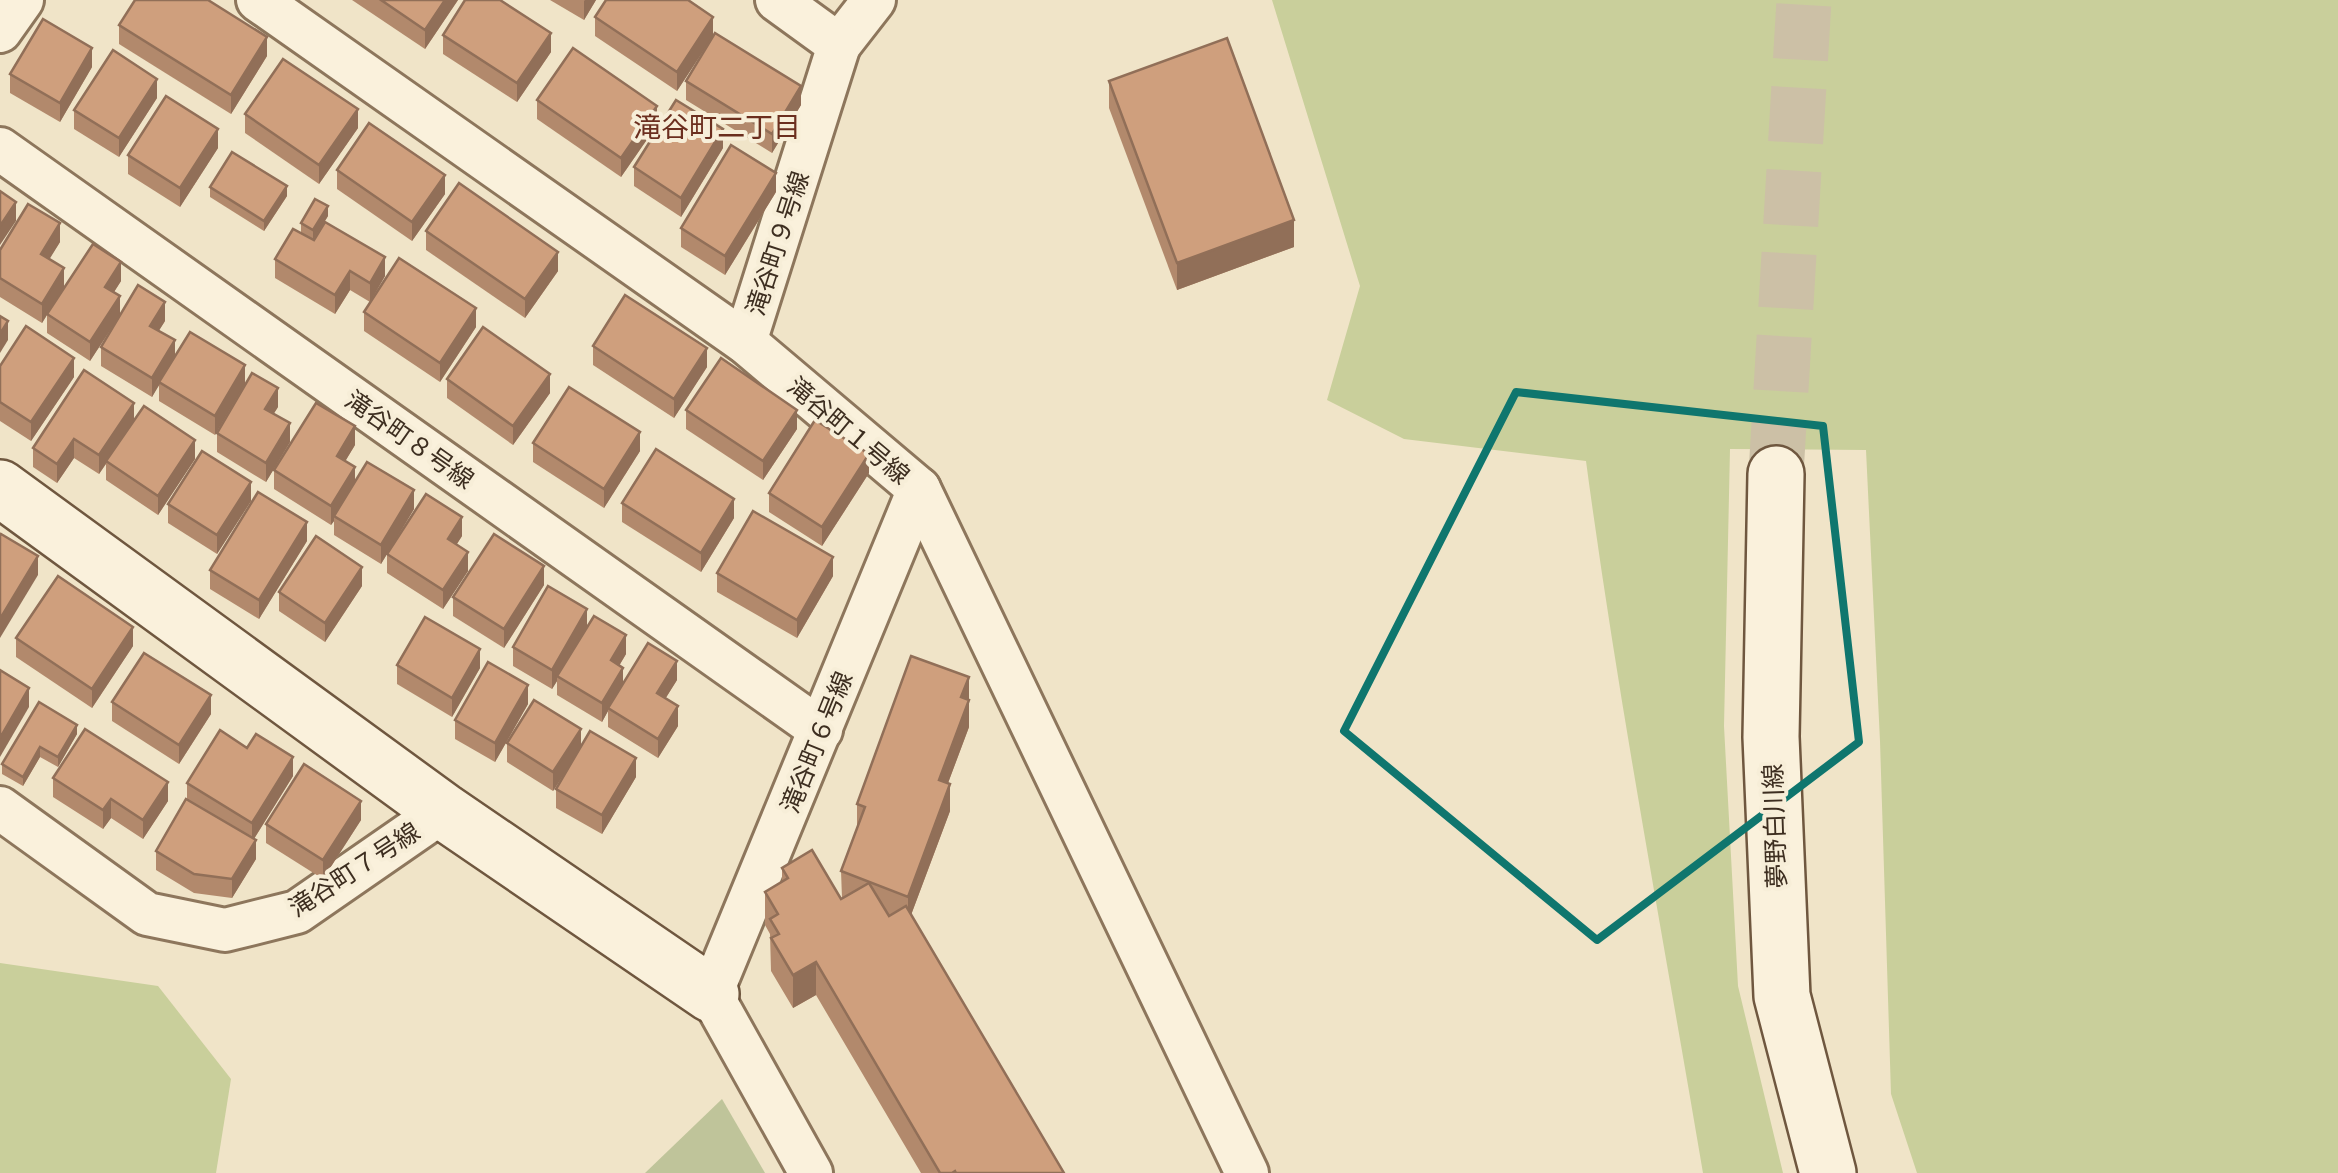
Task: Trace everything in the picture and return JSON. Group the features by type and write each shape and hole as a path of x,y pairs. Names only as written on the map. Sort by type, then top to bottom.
{"street":[{"path":"0,31 22,0"},
{"name":"滝谷町１号線","path":"258,0 745,342 920,489 1247,1173"},
{"path":"776,0 839,44 874,0"},
{"name":"滝谷町９号線","path":"745,342 839,44"},
{"name":"滝谷町８号線","path":"0,149 821,730"},
{"name":"夢野白川線","path":"1776,474 1770,737 1782,996 1828,1173"},
{"path":"0,488 442,811 712,994 811,1173"},
{"name":"滝谷町６号線","path":"712,994 920,489"},
{"name":"滝谷町７号線","path":"0,808 147,914 225,930 297,912 442,811"}],"highlighted area":[{"path":"1516,392 1823,426 1859,742 1597,940 1344,731"}],"green space":[{"path":"1272,0 2338,0 2338,1173 1917,1173 1891,1094 1866,450 1730,449 1724,726 1738,986 1783,1173 1703,1173 1586,461 1404,439 1327,400 1360,286"},
{"path":"0,963 158,986 231,1079 216,1173 0,1173"},
{"path":"722,1099 765,1173 645,1173"}],"building":[{"path":"135,0 208,0 267,37 231,95 119,25"},
{"path":"381,0 445,0 425,30"},
{"path":"465,0 500,0 551,33 517,83 443,35"},
{"path":"606,0 688,0 713,17 677,72 595,17"},
{"path":"43,19 92,48 60,103 10,74"},
{"path":"715,33 801,86 772,134 686,81"},
{"path":"1227,38 1294,220 1177,263 1109,81"},
{"path":"573,48 657,106 621,158 537,100"},
{"path":"113,50 157,79 119,138 74,110"},
{"path":"283,59 358,109 319,165 245,114"},
{"path":"166,96 218,129 180,188 128,155"},
{"path":"676,100 723,129 681,198 634,167"},
{"path":"369,123 445,175 412,222 337,170"},
{"path":"731,145 776,173 725,256 681,228"},
{"path":"232,152 287,186 264,221 210,187"},
{"path":"459,183 558,252 525,299 426,231"},
{"path":"0,191 16,202 0,226"},
{"path":"315,199 328,206 313,230 301,223"},
{"path":"28,204 60,223 41,254 64,268 42,304 0,278 0,250"},
{"path":"325,222 385,257 370,283 350,271 335,295 275,259 293,229 314,240"},
{"path":"93,244 121,262 105,287 120,296 90,342 47,314"},
{"path":"399,258 476,308 440,363 364,312"},
{"path":"138,285 165,302 150,326 175,340 152,378 101,347"},
{"path":"625,295 707,348 674,399 593,346"},
{"path":"0,316 8,321 0,334"},
{"path":"26,326 74,358 31,422 0,402 0,366"},
{"path":"483,327 550,374 513,426 447,379"},
{"path":"190,332 245,365 215,416 159,382"},
{"path":"721,358 797,410 763,461 686,410"},
{"path":"84,370 134,403 99,455 74,439 57,464 33,448"},
{"path":"252,373 278,388 265,409 290,423 266,463 217,433"},
{"path":"569,387 640,432 604,489 533,443"},
{"path":"316,403 355,426 337,456 355,467 331,506 274,470"},
{"path":"144,406 195,440 158,496 106,461"},
{"path":"815,420 869,454 822,527 769,493"},
{"path":"656,449 734,499 701,553 622,503"},
{"path":"202,451 251,482 217,535 168,504"},
{"path":"367,462 414,490 381,545 334,516"},
{"path":"258,492 307,522 259,600 210,570"},
{"path":"426,494 462,517 448,539 468,552 443,590 387,554"},
{"path":"753,511 833,557 797,620 717,573"},
{"path":"494,534 544,566 504,629 453,597"},
{"path":"0,536 38,556 0,619"},
{"path":"316,536 362,567 325,623 279,592"},
{"path":"58,576 133,627 92,689 16,638"},
{"path":"548,586 587,609 552,670 513,647"},
{"path":"594,616 626,635 611,660 623,668 602,703 557,676"},
{"path":"425,617 480,649 452,698 397,665"},
{"path":"648,643 677,661 657,693 678,706 658,739 608,708"},
{"path":"144,653 211,695 179,745 112,702"},
{"path":"911,656 969,677 961,697 969,700 939,780 950,784 908,897 841,871 865,807 857,804"},
{"path":"488,662 528,685 495,743 455,720"},
{"path":"0,670 29,688 0,738"},
{"path":"534,700 581,729 553,772 507,743"},
{"path":"39,702 77,725 58,757 40,747 23,777 2,764"},
{"path":"85,729 168,782 143,820 111,799 103,810 53,778"},
{"path":"220,730 247,748 256,734 293,757 252,823 187,783"},
{"path":"590,731 636,758 602,815 556,789"},
{"path":"304,764 361,801 323,860 266,824"},
{"path":"186,799 256,840 232,879 194,874 156,851"},
{"path":"812,850 841,899 869,883 889,916 906,906 1064,1173 940,1173 816,962 793,975 771,938 779,934 770,919 778,914 765,892 788,878 782,868"}],"tunnel":[{"path":"1776,474 1804,0"}],"district":[{"name":"滝谷町二丁目","path":"717,126"}]}
